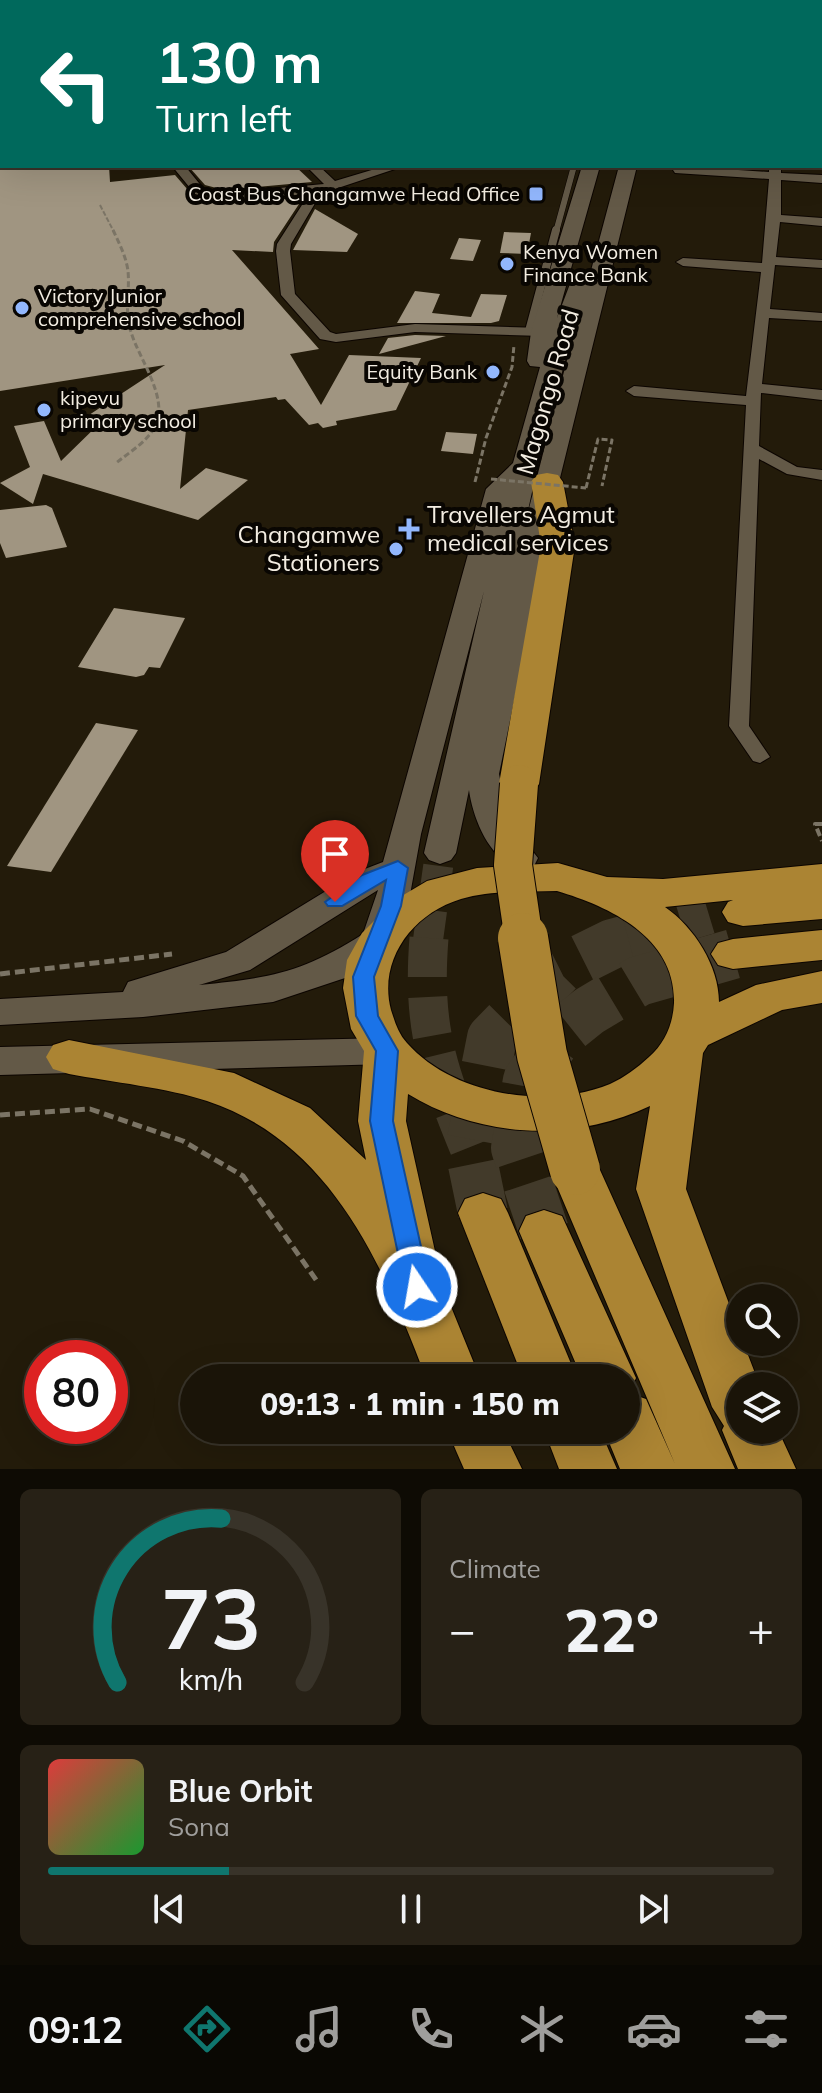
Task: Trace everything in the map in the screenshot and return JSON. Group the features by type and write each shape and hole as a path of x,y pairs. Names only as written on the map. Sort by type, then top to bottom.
{"highway":[{"path":"536,474 558,545 519,784 513,865 542,1055 575,1170 706,1469"},
{"path":"822,878 663,893 574,882 493,878 446,889 406,911 378,941 364,977 367,1016 387,1051 406,1070 431,1087 481,1107 540,1115 598,1107 646,1086 687,1044 772,996 822,987"},
{"path":"574,882 619,897 651,917 679,946 691,966 698,989 698,1011 687,1044 661,1189 727,1372"},
{"path":"709,915 822,905"},
{"path":"733,954 822,945"},
{"path":"387,1051 382,1121 417,1287"},
{"path":"69,1057 217,1085 293,1121 346,1170 417,1287 447,1364"},
{"path":"483,1213 544,1364"},
{"path":"544,1231 603,1364"},
{"path":"481,1444 493,1469"},
{"path":"578,1444 588,1469"},
{"path":"638,1444 649,1469"},
{"path":"756,1444 767,1469"}],"main road":[{"path":"544,390 537,365 535,332 590,168"},
{"name":"Magongo Road","path":"440,853 536,474 565,418 598,288 608,168"},
{"path":"598,288 628,168"},
{"path":"598,288 648,168"},
{"name":"Magongo Road","path":"574,882 534,868 507,846 485,809 484,774 536,474 544,390 598,288"},
{"path":"565,418 593,391"},
{"path":"0,1012 92,1007 273,990 336,968 378,941 391,906 398,868 498,489 536,474"},
{"path":"92,1007 238,961 369,880 398,868"},
{"path":"0,1061 387,1051"}],"street":[{"path":"180,168 199,191 224,197 328,188 392,168"},
{"path":"313,168 328,188"},
{"path":"679,170 774,171 822,179"},
{"path":"760,757 739,726 754,395 774,218 774,171"},
{"path":"328,188 312,198 283,251 288,295 320,333 336,338 415,328 535,332"},
{"path":"774,218 822,222"},
{"path":"683,262 822,264"},
{"path":"764,313 822,317"},
{"path":"634,391 822,395"},
{"path":"752,448 793,471 822,475"}],"lane":[{"path":"535,332 574,168"}],"path":[{"path":"100,205 123,250 128,270 128,324 139,358 157,391 159,406 156,424 146,439 116,463"},
{"path":"491,479 586,488 598,439 612,440 602,486"},
{"path":"822,824 815,824 822,841"},
{"path":"0,974 185,951"},
{"path":"0,1115 90,1109 183,1141 243,1176 319,1284"}],"building":[{"path":"0,168 109,168 110,182 175,175 194,197 223,204 297,198 301,201 274,242 273,252 232,250 319,349 290,354 321,405 349,355 421,358 396,410 336,421 337,425 323,428 318,423 309,425 285,399 278,400 276,397 188,410 180,489 206,468 248,480 198,520 43,474 33,504 0,483 30,467 14,426 44,421 61,461 103,420 89,415 165,365 0,391"},
{"path":"190,168 297,168 312,182 224,190 205,185"},
{"path":"315,209 358,234 347,252 293,250"},
{"path":"504,232 531,233 527,254 500,253"},
{"path":"459,238 481,240 473,261 450,259"},
{"path":"415,291 440,294 432,313 471,317 481,294 507,295 499,321 397,323"},
{"path":"446,336 379,354 388,338"},
{"path":"446,432 477,434 473,454 441,451"},
{"path":"46,505 52,508 67,547 6,558 0,543 0,510"},
{"path":"114,608 185,618 160,668 149,667 144,675 136,677 78,667"},
{"path":"96,723 138,730 51,872 7,866"}],"tunnel":[{"path":"428,940 440,853"},
{"path":"630,939 709,915"},
{"path":"429,938 428,997 434,1047 470,1150"},
{"path":"630,939 634,938"},
{"path":"483,1213 470,1150 492,1038 558,971 612,944 630,939"},
{"path":"544,1231 516,1148 528,1080 559,1035 589,1011 639,981 733,954"}],"place":[{"name":"Coast Bus Changamwe Head Office","path":"536,194"},
{"name":"Kenya Women Finance Bank","path":"507,264"},
{"name":"Victory Junior comprehensive school","path":"22,308"},
{"name":"Equity Bank","path":"493,372"},
{"name":"kipevu primary school","path":"44,410"},
{"name":"Travellers Agmut medical services","path":"409,529"},
{"name":"Changamwe Stationers","path":"396,549"}],"route":[{"path":"335,902 369,880 398,868 391,906 367,962 364,977 367,1016 387,1051 382,1121 417,1287"}]}
